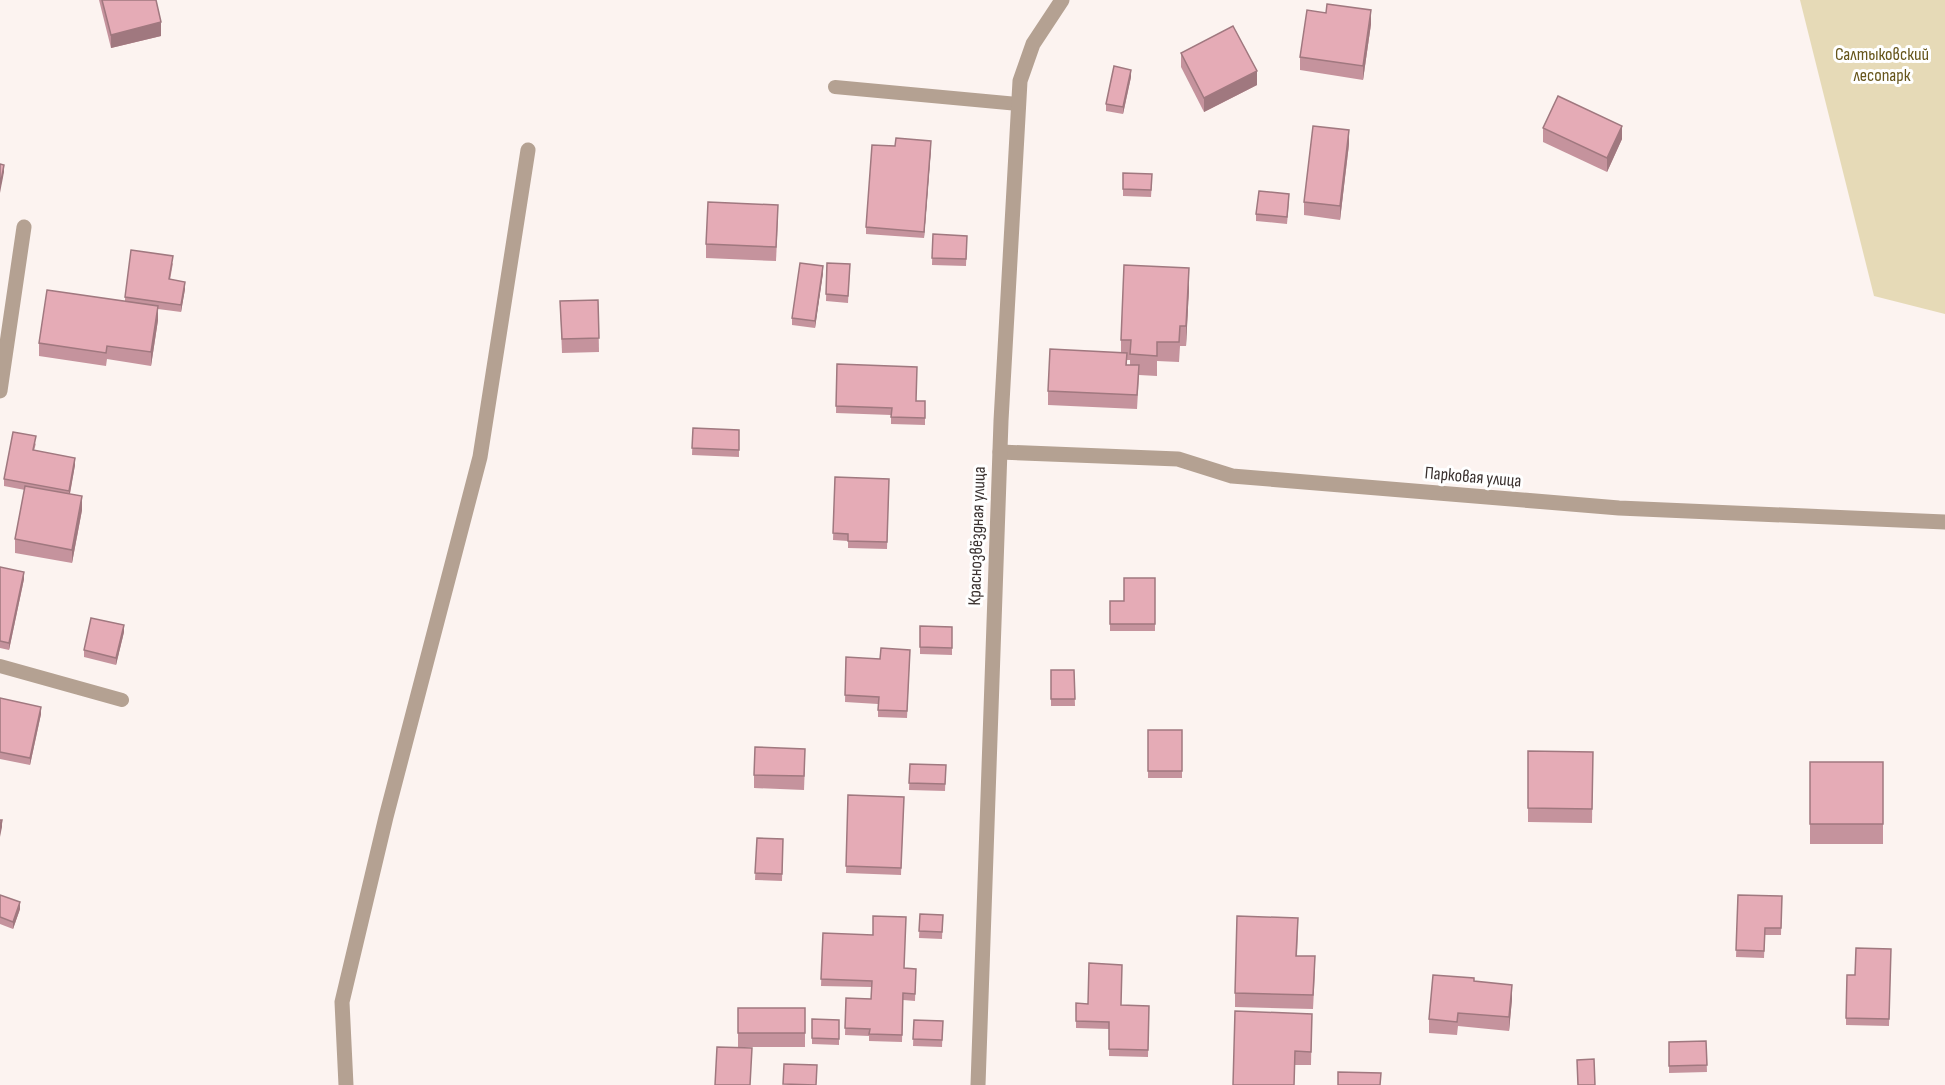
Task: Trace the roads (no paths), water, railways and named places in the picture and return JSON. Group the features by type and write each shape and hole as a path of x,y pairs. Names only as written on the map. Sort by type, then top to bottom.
{"street":[{"name":"Краснозвёздная улица","path":"978,1085 1000,452 1020,81 1033,44 1062,0"},
{"path":"346,1085 342,1002 386,817 480,457 528,150"},
{"path":"0,391 24,227"},
{"name":"Парковая улица","path":"1000,452 1178,459 1232,476 1619,508 1945,522"}],"lane":[{"path":"835,87 1019,104"},
{"path":"0,666 122,700"}],"park label":[{"name":"Салтыковский лесопарк","path":"1882,64"}]}
